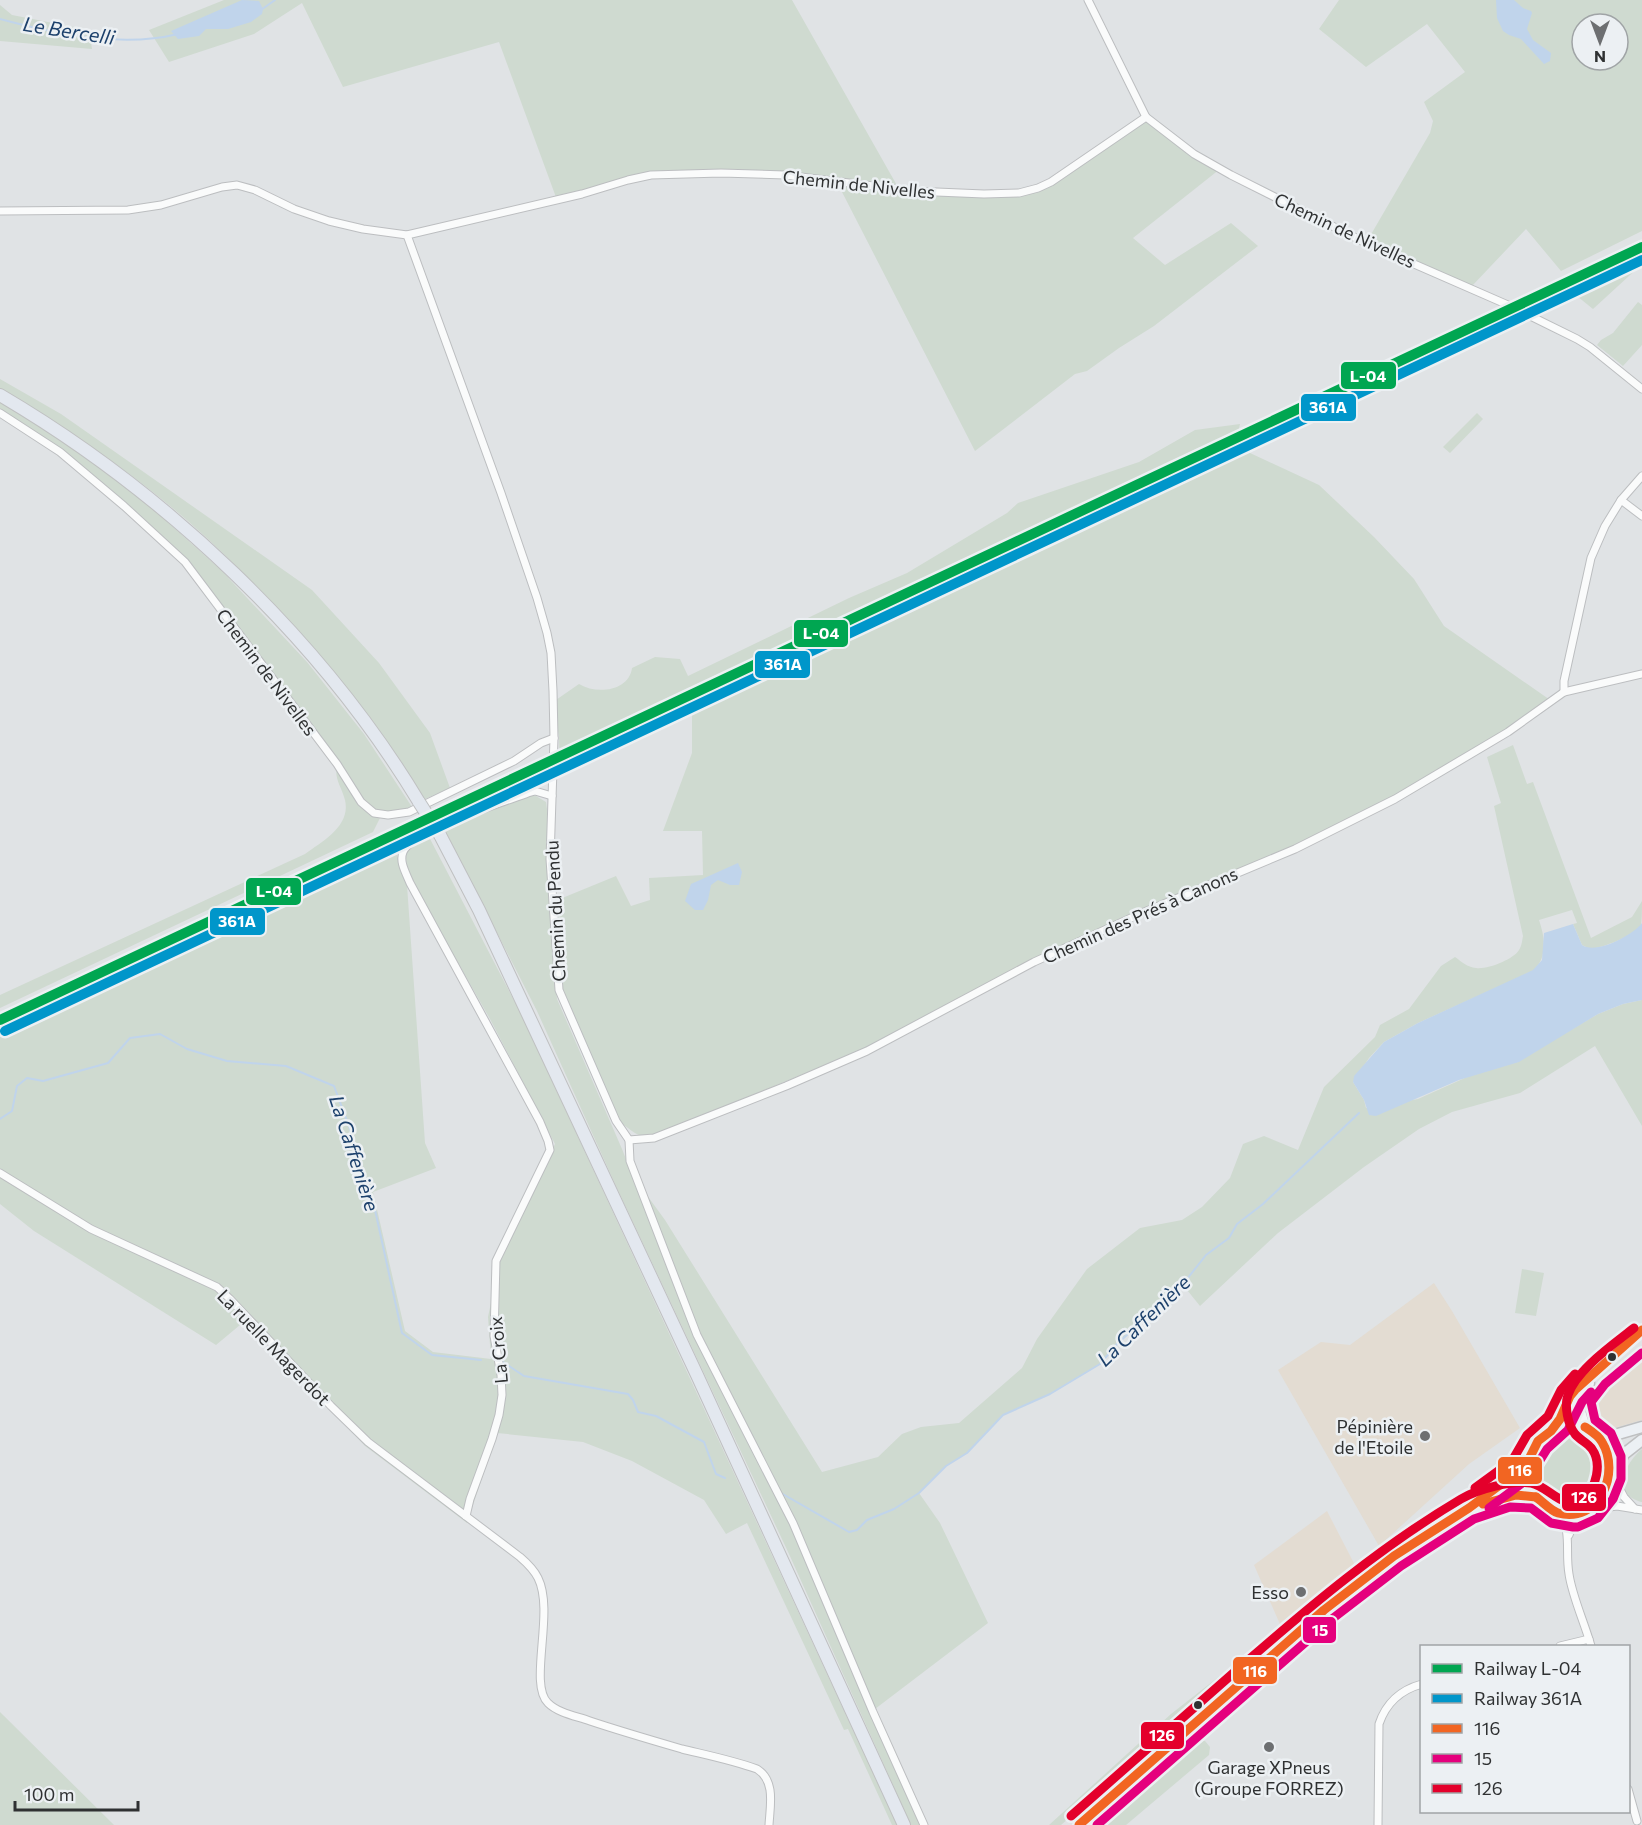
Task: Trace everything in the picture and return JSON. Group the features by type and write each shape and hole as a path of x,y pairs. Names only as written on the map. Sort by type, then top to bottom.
{"highway":[{"path":"0,395 72,441 139,490 202,543 252,591 313,658 399,769 440,835 479,910 697,1375 904,1825"}],"main road":[{"path":"1078,1825 1324,1610 1394,1556 1469,1509 1520,1470 1529,1459 1538,1441 1551,1431 1568,1425 1585,1427 1600,1435 1610,1446 1617,1467 1616,1482 1608,1497 1595,1509 1579,1514 1560,1513 1547,1507 1536,1497 1528,1475 1529,1459"},
{"path":"1600,1435 1618,1434 1642,1427"},
{"path":"1617,1467 1624,1454 1642,1440"},
{"path":"1469,1509 1508,1496 1536,1497"}],"street":[{"path":"1088,0 1146,117"},
{"name":"Chemin de Nivelles","path":"0,211 129,210 161,205 222,187 237,185 255,190 294,209 329,221 363,229 407,235 582,194 651,175 785,175 924,192 1019,193 1042,187 1058,179 1146,117 1194,154 1231,175 1366,243 1508,305 1577,339 1642,389"},
{"name":"Chemin du Pendu","path":"407,235 543,616 551,653 554,738 550,859 559,990 616,1121 629,1140"},
{"name":"Chemin de Nivelles","path":"0,413 60,452 185,562 337,764 361,802 374,813 388,815 409,812 514,761 541,743 554,738"},
{"path":"1564,692 1564,681 1591,558 1605,526 1621,500 1642,476"},
{"path":"1621,500 1642,516"},
{"name":"Chemin des Prés à Canons","path":"629,1140 654,1138 867,1051 1034,962 1142,913 1295,849 1406,793 1509,732 1564,692 1642,674"},
{"name":"La Croix","path":"466,1516 500,1415 501,1375 494,1336 496,1261 550,1150 540,1122 410,883 402,856 407,845 417,838 466,816 536,791 552,796"},
{"path":"629,1140 630,1161 698,1335 793,1522 873,1712 924,1825"},
{"name":"La ruelle Magerdot","path":"0,1173 92,1229 217,1287 350,1426 466,1516"},
{"path":"1551,1431 1575,1390 1642,1330"},
{"path":"1585,1427 1579,1408 1579,1400 1584,1390 1590,1382 1642,1337"},
{"path":"1616,1482 1624,1497 1639,1510"},
{"path":"1595,1509 1617,1506 1639,1510"},
{"path":"1560,1513 1566,1524 1569,1573 1590,1643 1575,1645"},
{"path":"1568,1538 1579,1514"},
{"path":"466,1516 520,1557 537,1577 543,1593 544,1612 540,1681 543,1697 548,1703 566,1713 615,1729 757,1769 765,1774 769,1783 769,1825"},
{"path":"1378,1825 1379,1724 1385,1710 1399,1693 1420,1685"},
{"path":"1630,1793 1637,1821"}],"shaded area":[{"path":"224,0 792,0 899,189 984,194 1042,187 1146,117 1220,169 1133,238 1165,265 1231,223 1258,246 1154,326 1087,371 1075,374 975,451 842,192 843,182 785,175 651,175 557,200 499,42 343,87 302,3 254,34 169,62 149,30"},
{"path":"1339,0 1642,0 1642,231 1561,271 1526,229 1472,286 1372,241 1366,243 1430,133 1433,121 1424,102 1465,72 1427,24 1366,67 1319,29"},
{"path":"0,5 12,15 89,30 92,49 0,41"},
{"path":"1642,253 1642,264 1593,309 1572,292 1570,287"},
{"path":"1638,302 1642,305 1642,345 1623,366 1597,345 1613,333"},
{"path":"0,379 61,414 312,590 379,663 430,733 450,788 425,799 372,725 316,653 223,553 167,503 121,468 0,388"},
{"path":"0,402 61,440 135,493 221,570 307,662 364,734 412,807 389,812 368,806 183,557 140,516 73,459 0,410"},
{"path":"1477,413 1483,419 1450,453 1443,447"},
{"path":"1240,424 1235,446 1319,485 1414,579 1444,626 1553,702 1394,796 1288,848 1034,959 863,1049 665,1132 641,1136 620,1122 561,985 555,901 616,876 631,906 650,900 649,878 703,875 702,831 663,831 692,753 692,712 679,714 560,776 559,737 553,702 579,684 603,690 619,686 630,676 632,668 655,657 680,659 688,676 849,598 907,573 1007,513 1018,503 1139,462 1195,430"},
{"path":"1513,745 1527,784 1533,782 1591,938 1632,917 1642,901 1641,925 1617,941 1590,949 1582,945 1573,924 1577,923 1572,910 1539,920 1544,947 1541,960 1533,971 1418,1023 1384,1042 1369,1058 1353,1082 1366,1108 1418,1099 1567,1032 1598,1014 1623,1004 1642,1000 1642,1126 1595,1046 1520,1093 1452,1112 1419,1129 1364,1167 1278,1233 1200,1306 1183,1285 1117,1343 1100,1364 1050,1394 1003,1415 967,1453 946,1466 919,1493 940,1523 988,1623 875,1709 794,1522 701,1336 641,1187 665,1220 822,1472 878,1457 902,1434 921,1427 959,1423 1022,1368 1037,1339 1087,1269 1140,1228 1182,1220 1202,1207 1230,1178 1243,1144 1264,1136 1298,1150 1324,1087 1375,1037 1380,1025 1409,1009 1441,966 1455,957 1470,967 1493,966 1519,950 1523,936 1494,806 1501,803 1487,757"},
{"path":"337,764 361,802 382,814 373,832 0,1008 0,995 305,854 320,844 340,825 346,809 337,778"},
{"path":"528,795 536,796 546,802 547,809 549,897 557,999 622,1149 673,1279 790,1523 920,1825 911,1825 789,1554 616,1186 537,1011 443,827"},
{"path":"428,835 521,1014 897,1825 892,1825 848,1729 844,1730 747,1523 726,1534 704,1500 632,1461 583,1442 497,1433 467,1523 365,1446 246,1320 216,1345 34,1231 0,1204 0,1026 392,841 407,885 425,1143 436,1168 373,1192 405,1331 433,1352 491,1359 488,1317 499,1265 509,1239 555,1144 490,1019 408,875 406,860 408,850 415,842"},
{"path":"1522,1269 1544,1273 1536,1316 1515,1313"},
{"name":"Pépinière de l'Etoile","path":"1434,1283 1520,1428 1469,1464 1379,1546 1278,1370 1321,1342 1350,1345"},
{"path":"1642,1346 1642,1420 1611,1429 1596,1425 1588,1413 1586,1397"},
{"path":"1572,1435 1592,1441 1602,1451 1608,1471 1602,1491 1592,1501 1572,1507 1552,1501 1542,1491 1536,1471 1542,1451 1552,1441"},
{"path":"1642,1449 1641,1502 1626,1493 1624,1479 1630,1462"},
{"path":"1327,1511 1358,1571 1283,1631 1254,1565"},
{"path":"1281,1628 1283,1631 1061,1825 1049,1825 1171,1714"},
{"path":"0,1712 114,1825 0,1825"},
{"path":"1197,1739 1205,1741 1210,1747 1209,1755 1126,1825 1096,1825"}],"water":[{"path":"242,0 259,1 263,9 262,14 251,22 228,29 206,29 199,36 178,39 171,31"},
{"path":"1496,0 1514,0 1523,8 1531,11 1527,29 1533,40 1551,53 1550,61 1544,64 1521,39 1503,31 1497,18"},
{"path":"738,863 742,872 739,885 730,885 718,880 711,885 703,910 695,910 685,901 691,884"},
{"path":"1642,923 1642,1000 1623,1004 1598,1014 1519,1062 1459,1080 1376,1116 1369,1115 1364,1100 1353,1082 1354,1076 1384,1042 1418,1023 1533,970 1542,960 1544,933 1573,924 1582,945 1596,947 1605,946 1623,938"}],"waterway":[{"name":"Le Bercelli","path":"261,10 275,0"},
{"name":"Le Bercelli","path":"0,19 43,30 112,39 134,40 178,34"},
{"name":"La Caffenière","path":"0,1119 12,1111 17,1086 27,1078 43,1081 108,1063 130,1038 160,1034 187,1049 227,1061 286,1066 334,1086 375,1210 402,1333 432,1355 481,1360"},
{"name":"La Caffenière","path":"781,1493 849,1532 857,1530 867,1520 894,1509 919,1493 946,1466 967,1453 1003,1415 1050,1394 1100,1364 1117,1344 1183,1284 1206,1255 1229,1238 1237,1224 1263,1204 1359,1113"},
{"name":"La Caffenière","path":"503,1362 524,1376 628,1394 638,1412 656,1416 704,1442 716,1474 725,1478"}],"rail line":[{"name":"L-04","path":"0,1020 1642,247"},
{"name":"361A","path":"5,1031 1642,260"}],"transit line":[{"name":"126","path":"1071,1816 1318,1601 1402,1537 1461,1499 1495,1486 1523,1482 1538,1485 1563,1501 1576,1502 1588,1494 1595,1482 1597,1461 1592,1449 1575,1434 1570,1426 1567,1415 1568,1395 1587,1367 1634,1328"},
{"name":"116","path":"1079,1825 1324,1610 1394,1556 1469,1508 1520,1470 1529,1459 1538,1441 1551,1431 1560,1419 1575,1390 1642,1330"},
{"name":"15","path":"1097,1825 1332,1619 1401,1566 1474,1519 1510,1507 1531,1508 1551,1523 1573,1527 1598,1518 1613,1499 1621,1479 1621,1456 1611,1433 1595,1420 1591,1402 1605,1384 1642,1353"},
{"name":"126","path":"1475,1488 1512,1461 1527,1435 1548,1416 1561,1390 1575,1374"},
{"name":"15","path":"1489,1508 1529,1478 1547,1449 1568,1430 1582,1402 1591,1392"},
{"name":"116","path":"1536,1497 1555,1512 1572,1514 1585,1511 1595,1504 1603,1493 1609,1468 1607,1454 1601,1440 1585,1427"},
{"name":"116","path":"1483,1504 1516,1495 1536,1497"}],"place":[{"name":"Pépinière de l'Etoile","path":"1425,1436"},
{"name":"Esso","path":"1301,1592"},
{"name":"Garage XPneus (Groupe FORREZ)","path":"1269,1747"}]}
